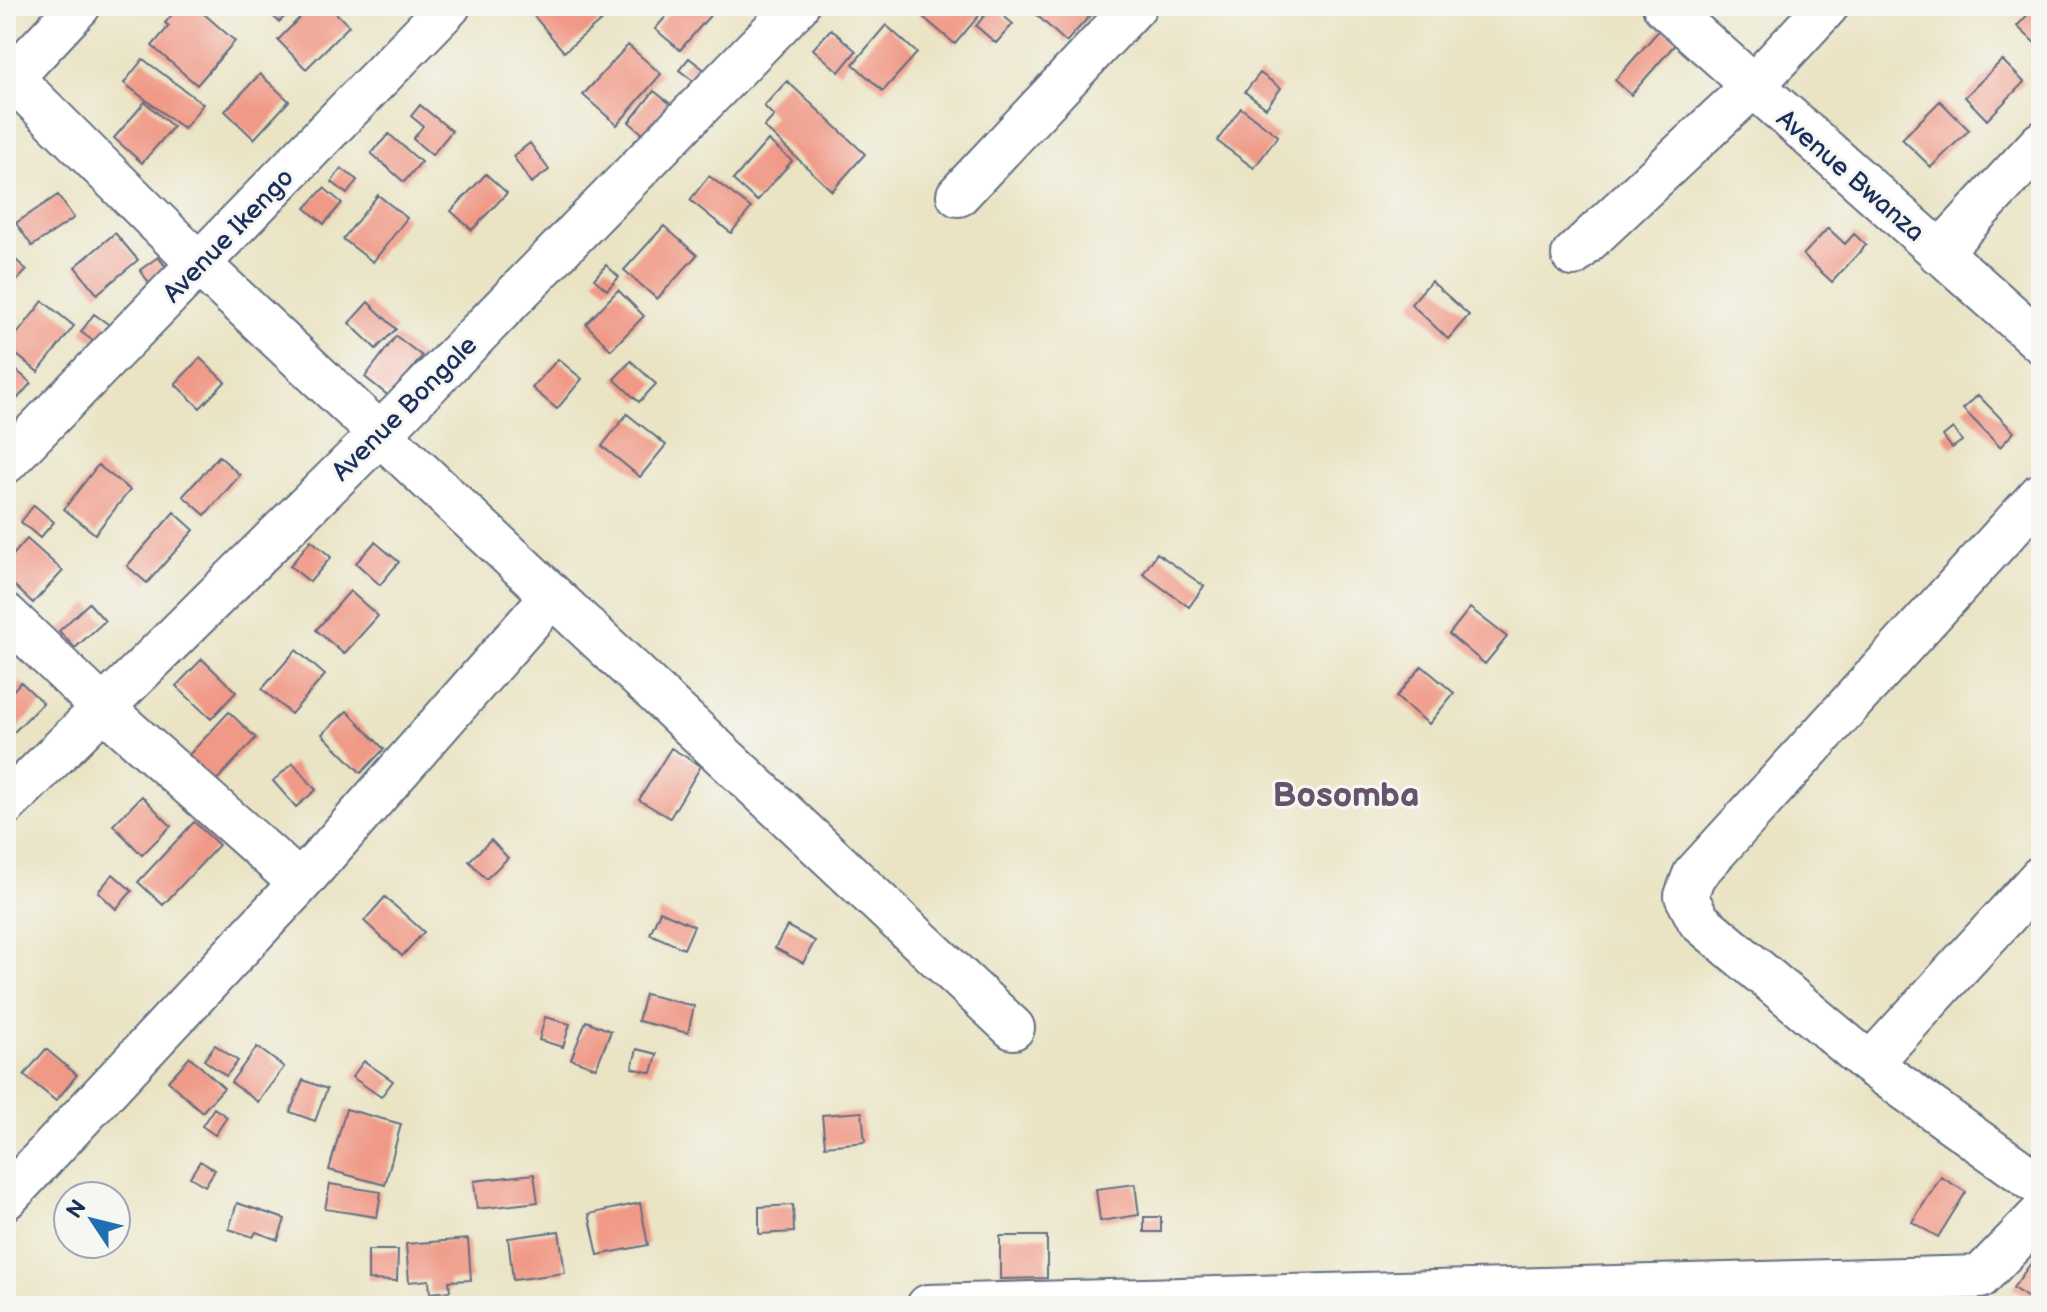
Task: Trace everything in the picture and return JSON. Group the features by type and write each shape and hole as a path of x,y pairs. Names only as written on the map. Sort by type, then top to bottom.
{"street":[{"path":"79,6 8,78 379,435 1013,1028"},
{"name":"Avenue Ikengo","path":"6,462 449,6"},
{"name":"Avenue Bongale","path":"6,804 379,435 797,6"},
{"path":"958,195 1135,6"},
{"name":"Avenue Bwanza","path":"1664,6 2041,342"},
{"path":"1573,255 1752,87 1827,6"},
{"path":"1939,253 2041,143"},
{"path":"2041,494 1694,875 1686,896 1699,921 1870,1064 2041,1186"},
{"path":"6,1198 300,883 551,597"},
{"path":"6,615 103,708 300,883"},
{"path":"1870,1064 2041,877"},
{"path":"928,1306 1980,1277 2041,1214"}],"building":[{"path":"179,6 195,6 235,41 197,85 152,46 169,26 165,23"},
{"path":"262,6 296,6 279,22"},
{"path":"311,6 329,6 349,26 306,69 278,40"},
{"path":"546,6 592,6 603,19 564,52 534,16"},
{"path":"675,6 707,6 713,12 680,50 655,29"},
{"path":"910,6 987,6 955,44"},
{"path":"992,6 1013,24 996,43 976,26"},
{"path":"1027,6 1099,6 1066,42"},
{"path":"2036,6 2041,6 2041,49 2017,26"},
{"path":"886,25 917,53 883,91 853,64"},
{"path":"1662,27 1678,41 1631,95 1615,80"},
{"path":"831,29 856,51 839,72 813,49"},
{"path":"628,45 661,74 617,125 583,95"},
{"path":"689,58 711,75 701,87 679,70"},
{"path":"143,59 203,104 184,129 124,83"},
{"path":"2002,60 2024,82 1987,120 1965,97"},
{"path":"1260,73 1281,88 1266,108 1245,92"},
{"path":"260,74 289,101 254,139 225,111"},
{"path":"787,81 865,154 832,191 764,127 774,116 764,106"},
{"path":"654,91 677,109 651,141 629,122"},
{"path":"1940,101 1969,130 1931,167 1902,139"},
{"path":"145,102 173,127 142,163 114,138"},
{"path":"420,105 452,131 432,155 413,139 423,126 411,116"},
{"path":"1241,108 1278,136 1254,168 1217,141"},
{"path":"389,134 421,162 404,182 371,153"},
{"path":"768,140 792,161 757,201 733,180"},
{"path":"530,143 549,170 531,183 513,156"},
{"path":"341,168 357,180 347,194 332,182"},
{"path":"486,174 507,193 472,230 451,211"},
{"path":"709,176 751,208 731,233 690,200"},
{"path":"324,188 342,203 324,224 305,208"},
{"path":"58,195 74,218 32,246 16,223"},
{"path":"378,195 407,218 373,262 343,239"},
{"path":"664,226 697,255 657,299 624,270"},
{"path":"1828,228 1845,244 1854,234 1866,245 1832,282 1803,255"},
{"path":"115,233 138,260 97,294 75,267"},
{"path":"6,251 27,270 6,292"},
{"path":"158,257 171,273 152,287 140,270"},
{"path":"606,265 619,277 607,290 594,279"},
{"path":"1431,281 1469,315 1448,339 1411,304"},
{"path":"618,290 644,316 611,350 586,324"},
{"path":"43,301 74,326 38,372 7,347"},
{"path":"368,302 396,329 376,349 349,323"},
{"path":"94,314 115,329 102,347 81,332"},
{"path":"396,336 422,356 390,397 365,377"},
{"path":"200,358 225,382 200,408 175,384"},
{"path":"558,359 582,379 557,409 532,388"},
{"path":"6,361 31,383 6,412"},
{"path":"631,361 656,384 639,402 614,379"},
{"path":"1978,395 2014,432 2000,447 1963,409"},
{"path":"627,414 666,445 640,477 602,446"},
{"path":"1953,428 1962,441 1952,448 1943,436"},
{"path":"219,456 240,475 205,515 183,496"},
{"path":"98,465 130,490 95,534 64,509"},
{"path":"34,505 54,522 40,538 21,522"},
{"path":"174,512 194,530 147,583 127,566"},
{"path":"27,539 63,571 33,603 6,578 6,563"},
{"path":"311,540 331,557 310,582 290,566"},
{"path":"375,542 399,562 380,585 356,563"},
{"path":"1157,553 1204,586 1189,607 1143,574"},
{"path":"350,591 378,616 344,654 316,630"},
{"path":"89,603 105,621 75,648 59,631"},
{"path":"1470,608 1507,637 1485,664 1449,634"},
{"path":"296,650 325,675 291,714 262,689"},
{"path":"202,659 236,692 211,719 176,686"},
{"path":"1422,666 1454,693 1429,724 1396,697"},
{"path":"21,682 43,703 6,740 6,698"},
{"path":"347,711 384,749 361,773 322,734"},
{"path":"229,712 256,738 213,784 185,759"},
{"path":"671,748 701,766 670,818 639,800"},
{"path":"293,763 316,790 296,807 273,781"},
{"path":"142,796 171,826 142,855 113,825"},
{"path":"194,822 219,845 163,905 138,882"},
{"path":"491,840 508,858 486,879 469,861"},
{"path":"113,874 132,891 116,909 98,892"},
{"path":"385,897 424,932 402,956 364,921"},
{"path":"660,911 694,926 684,949 650,934"},
{"path":"787,926 815,941 803,963 775,948"},
{"path":"645,994 694,1006 688,1033 638,1021"},
{"path":"545,1017 570,1024 563,1047 539,1040"},
{"path":"586,1021 611,1031 596,1068 571,1059"},
{"path":"215,1045 238,1061 226,1076 204,1060"},
{"path":"257,1047 284,1067 258,1102 231,1082"},
{"path":"46,1049 77,1075 56,1101 24,1075"},
{"path":"637,1049 657,1054 652,1073 632,1068"},
{"path":"190,1057 224,1088 202,1112 168,1081"},
{"path":"364,1061 393,1081 381,1097 352,1077"},
{"path":"303,1080 327,1089 315,1121 290,1112"},
{"path":"214,1108 227,1117 215,1135 202,1126"},
{"path":"346,1109 401,1124 385,1185 329,1170"},
{"path":"862,1112 865,1142 825,1146 822,1115"},
{"path":"200,1161 215,1170 205,1186 190,1177"},
{"path":"534,1174 538,1202 477,1209 474,1181"},
{"path":"1941,1177 1966,1192 1938,1237 1912,1222"},
{"path":"330,1184 381,1192 377,1217 325,1209"},
{"path":"1135,1184 1139,1215 1100,1221 1096,1189"},
{"path":"237,1203 285,1219 278,1240 256,1232 253,1237 229,1229"},
{"path":"640,1203 648,1245 598,1255 589,1214"},
{"path":"793,1205 794,1232 759,1234 759,1207"},
{"path":"1144,1217 1161,1217 1161,1232 1144,1232"},
{"path":"559,1231 565,1273 513,1280 508,1238"},
{"path":"1000,1236 1047,1236 1047,1278 1000,1279"},
{"path":"468,1239 471,1280 449,1281 450,1291 430,1293 429,1280 409,1282 406,1244"},
{"path":"368,1250 398,1250 397,1281 368,1280"},
{"path":"2034,1259 2041,1265 2041,1306 2013,1288"}],"district":[{"name":"Bosomba","path":"1346,794"}]}
